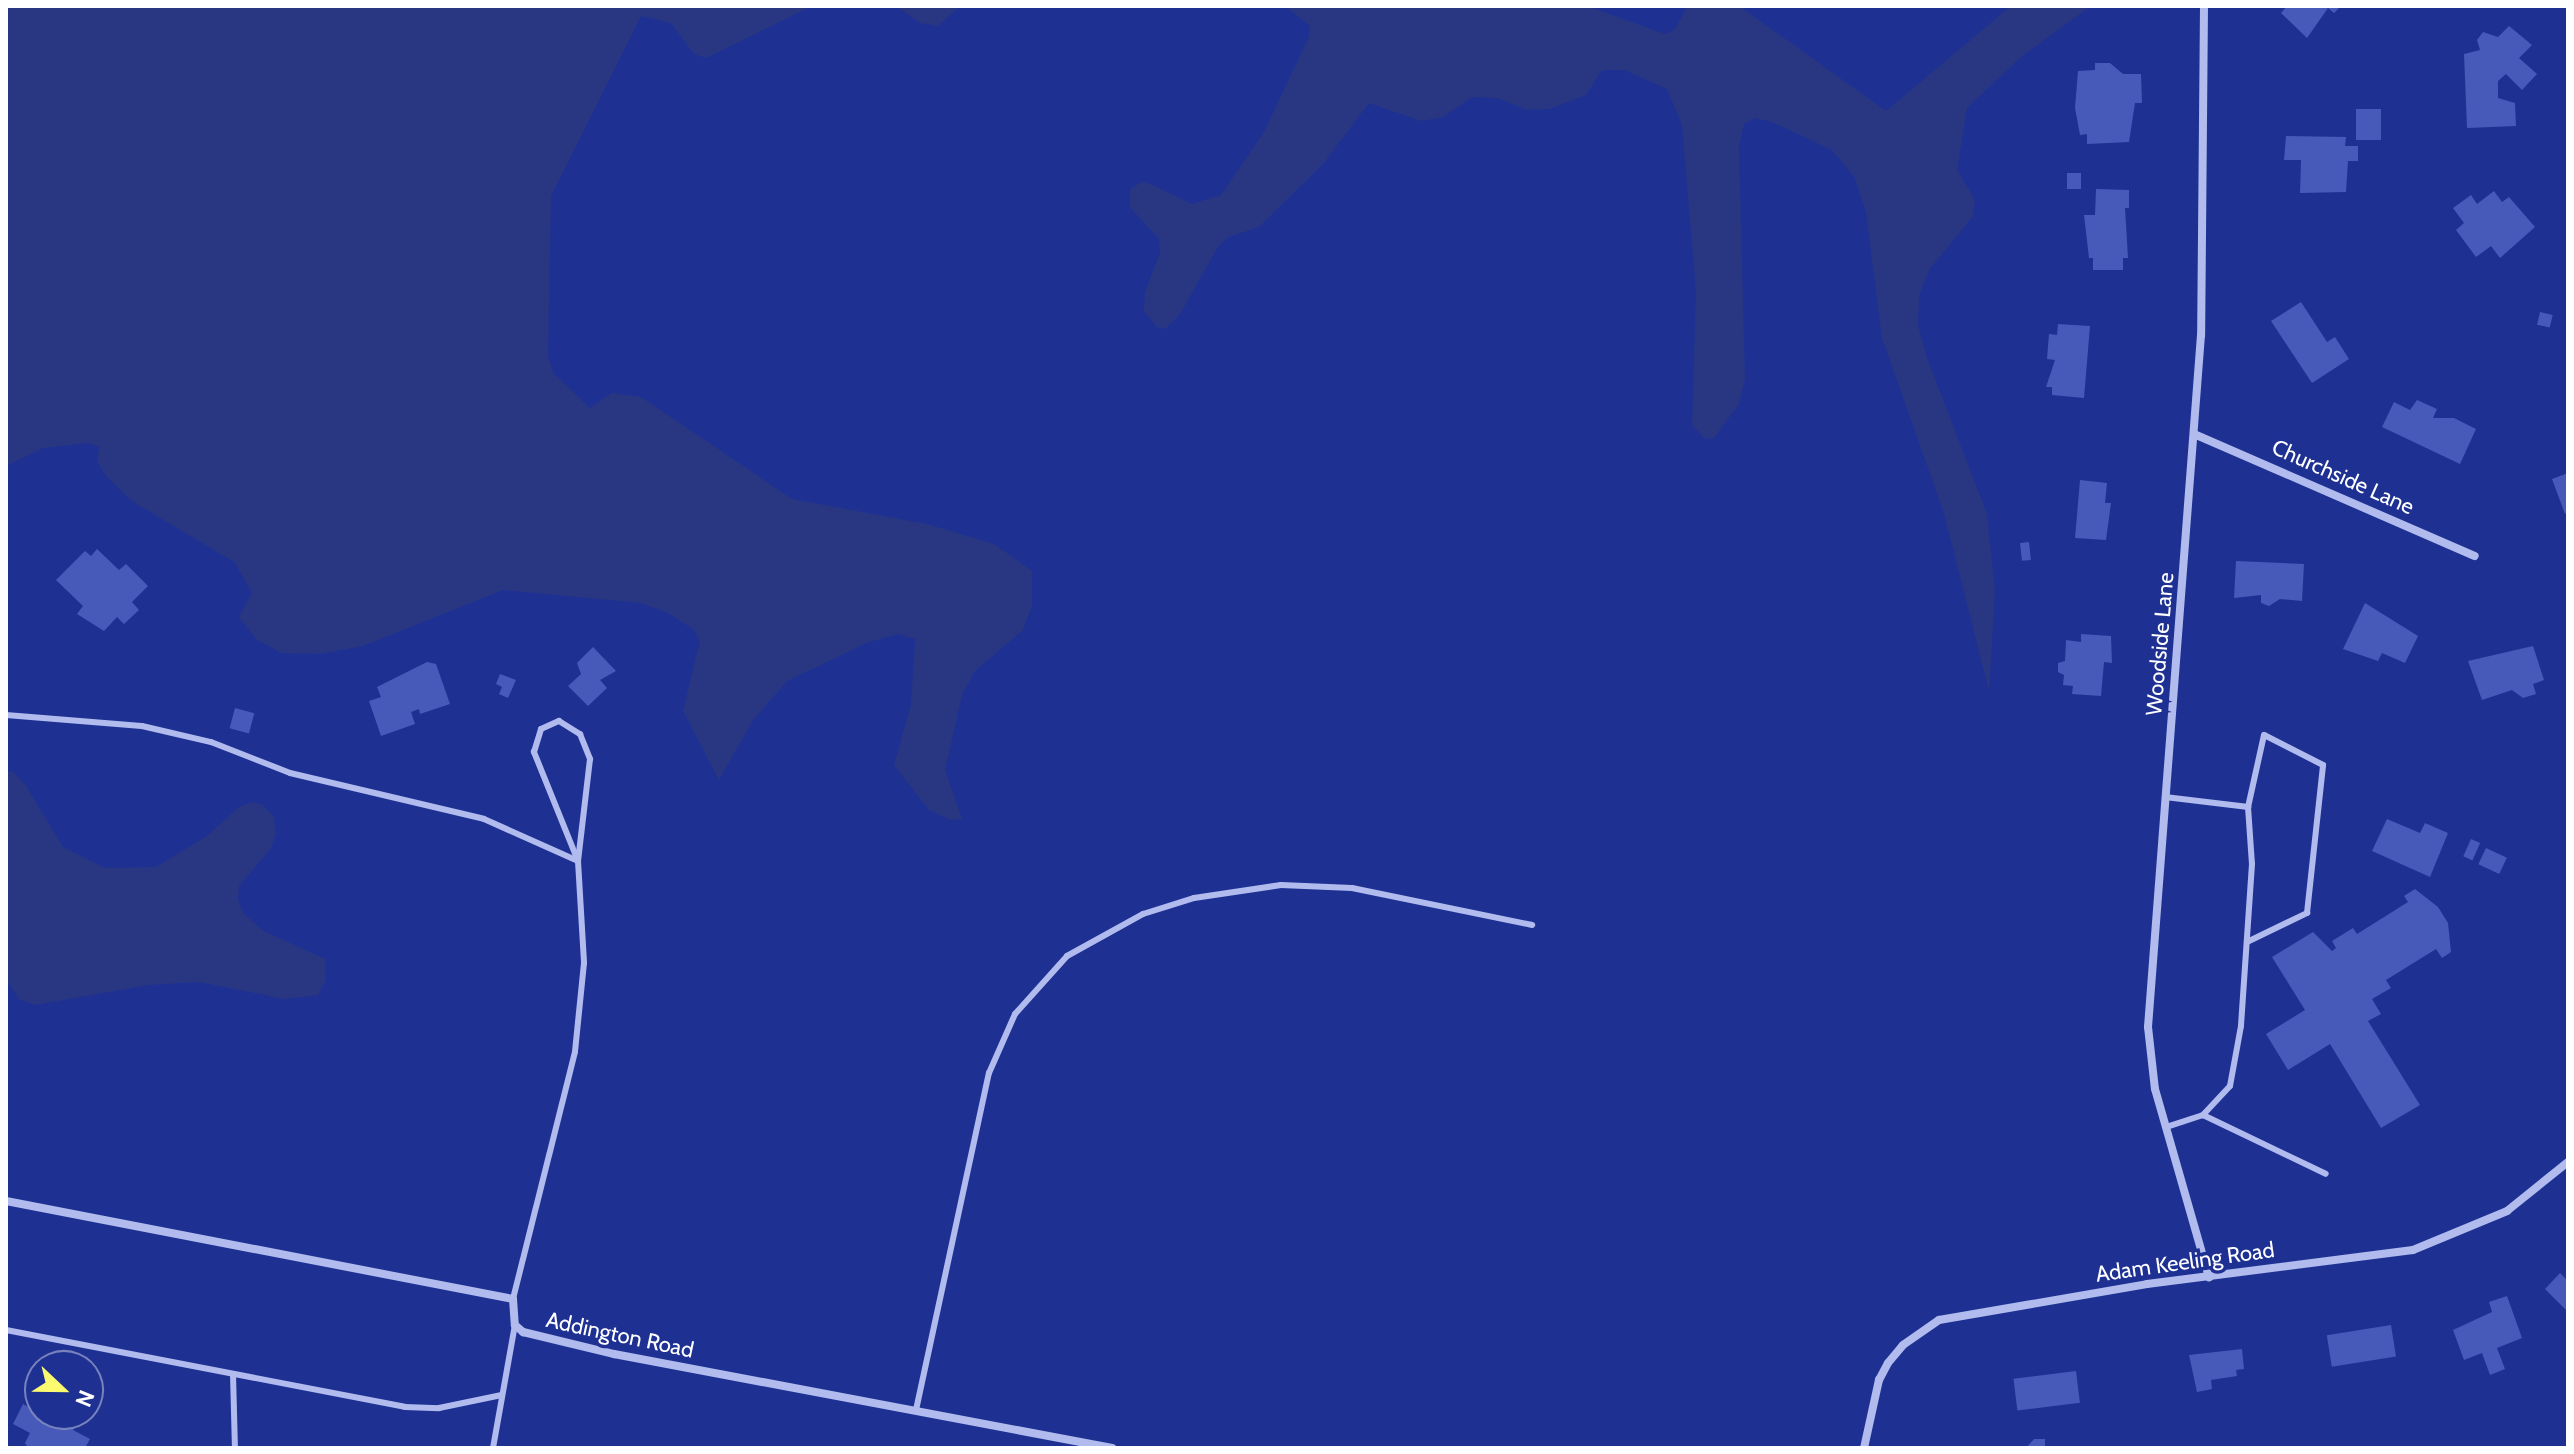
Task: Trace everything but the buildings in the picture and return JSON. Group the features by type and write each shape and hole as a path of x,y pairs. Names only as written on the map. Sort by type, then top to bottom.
{"street":[{"name":"Woodside Lane","path":"2204,6 2205,245 2194,434 2148,1027 2151,1068 2209,1277"},
{"name":"Churchside Lane","path":"2194,434 2475,556"},
{"name":"Adam Keeling Road","path":"1864,1448 1879,1380 1888,1363 1903,1345 1939,1320 1961,1313 2429,1245 2507,1211 2568,1162"},
{"path":"6,1201 513,1299"},
{"name":"Addington Road","path":"513,1299 515,1325 523,1332 614,1354 1112,1448"}],"lane":[{"path":"6,715 142,726 211,742 290,773 484,819 578,861"},
{"path":"513,1299 575,1052 584,963 578,861 590,759 580,734 559,721 541,729 534,752 578,861"},
{"path":"2166,1127 2203,1115 2230,1086 2247,942 2248,807 2264,735 2323,765 2307,913 2247,942"},
{"path":"2165,797 2248,807"},
{"path":"916,1410 989,1073 1015,1014 1067,956 1099,934 1156,910 1208,895 1281,885 1352,888 1532,925"},
{"path":"2203,1115 2326,1174"},
{"path":"493,1448 515,1325"},
{"path":"6,1330 405,1407 439,1408 502,1395"},
{"path":"233,1374 235,1448"}],"water":[{"path":"6,6 812,6 706,58 694,54 671,23 641,16 551,196 548,357 554,374 590,408 612,393 641,397 792,499 927,524 994,544 1032,571 1032,605 1023,630 975,671 962,695 945,770 962,819 951,820 929,810 894,765 911,705 915,639 898,634 869,642 787,681 753,720 719,780 683,711 700,641 693,629 666,612 641,603 503,590 363,646 319,654 281,653 256,639 239,617 252,592 234,562 132,501 106,476 97,461 99,447 88,443 43,448 6,466"},
{"path":"896,6 960,6 938,26 920,23"},
{"path":"1285,6 1587,6 1665,34 1674,30 1688,6 1739,6 1886,111 2011,6 2091,6 2022,56 1967,108 1957,170 1975,200 1973,216 1929,270 1919,296 1918,325 1927,358 1987,514 1995,591 1989,691 1944,513 1882,338 1866,212 1855,178 1832,150 1772,122 1756,118 1744,124 1739,146 1745,379 1739,404 1713,439 1704,438 1692,425 1696,291 1682,125 1667,89 1624,70 1602,70 1586,95 1549,109 1527,110 1497,98 1472,97 1443,117 1421,121 1369,103 1323,164 1259,227 1228,237 1218,247 1180,314 1165,329 1157,327 1144,311 1145,292 1160,253 1159,239 1130,207 1130,189 1144,181 1192,204 1221,195 1264,132 1308,39 1310,26"},
{"path":"6,772 13,772 26,786 63,847 105,868 156,867 207,836 239,807 253,802 263,805 274,817 276,833 271,848 239,886 238,900 244,914 264,931 325,959 326,980 318,995 285,999 199,982 148,985 35,1005 19,999 6,979"}]}
